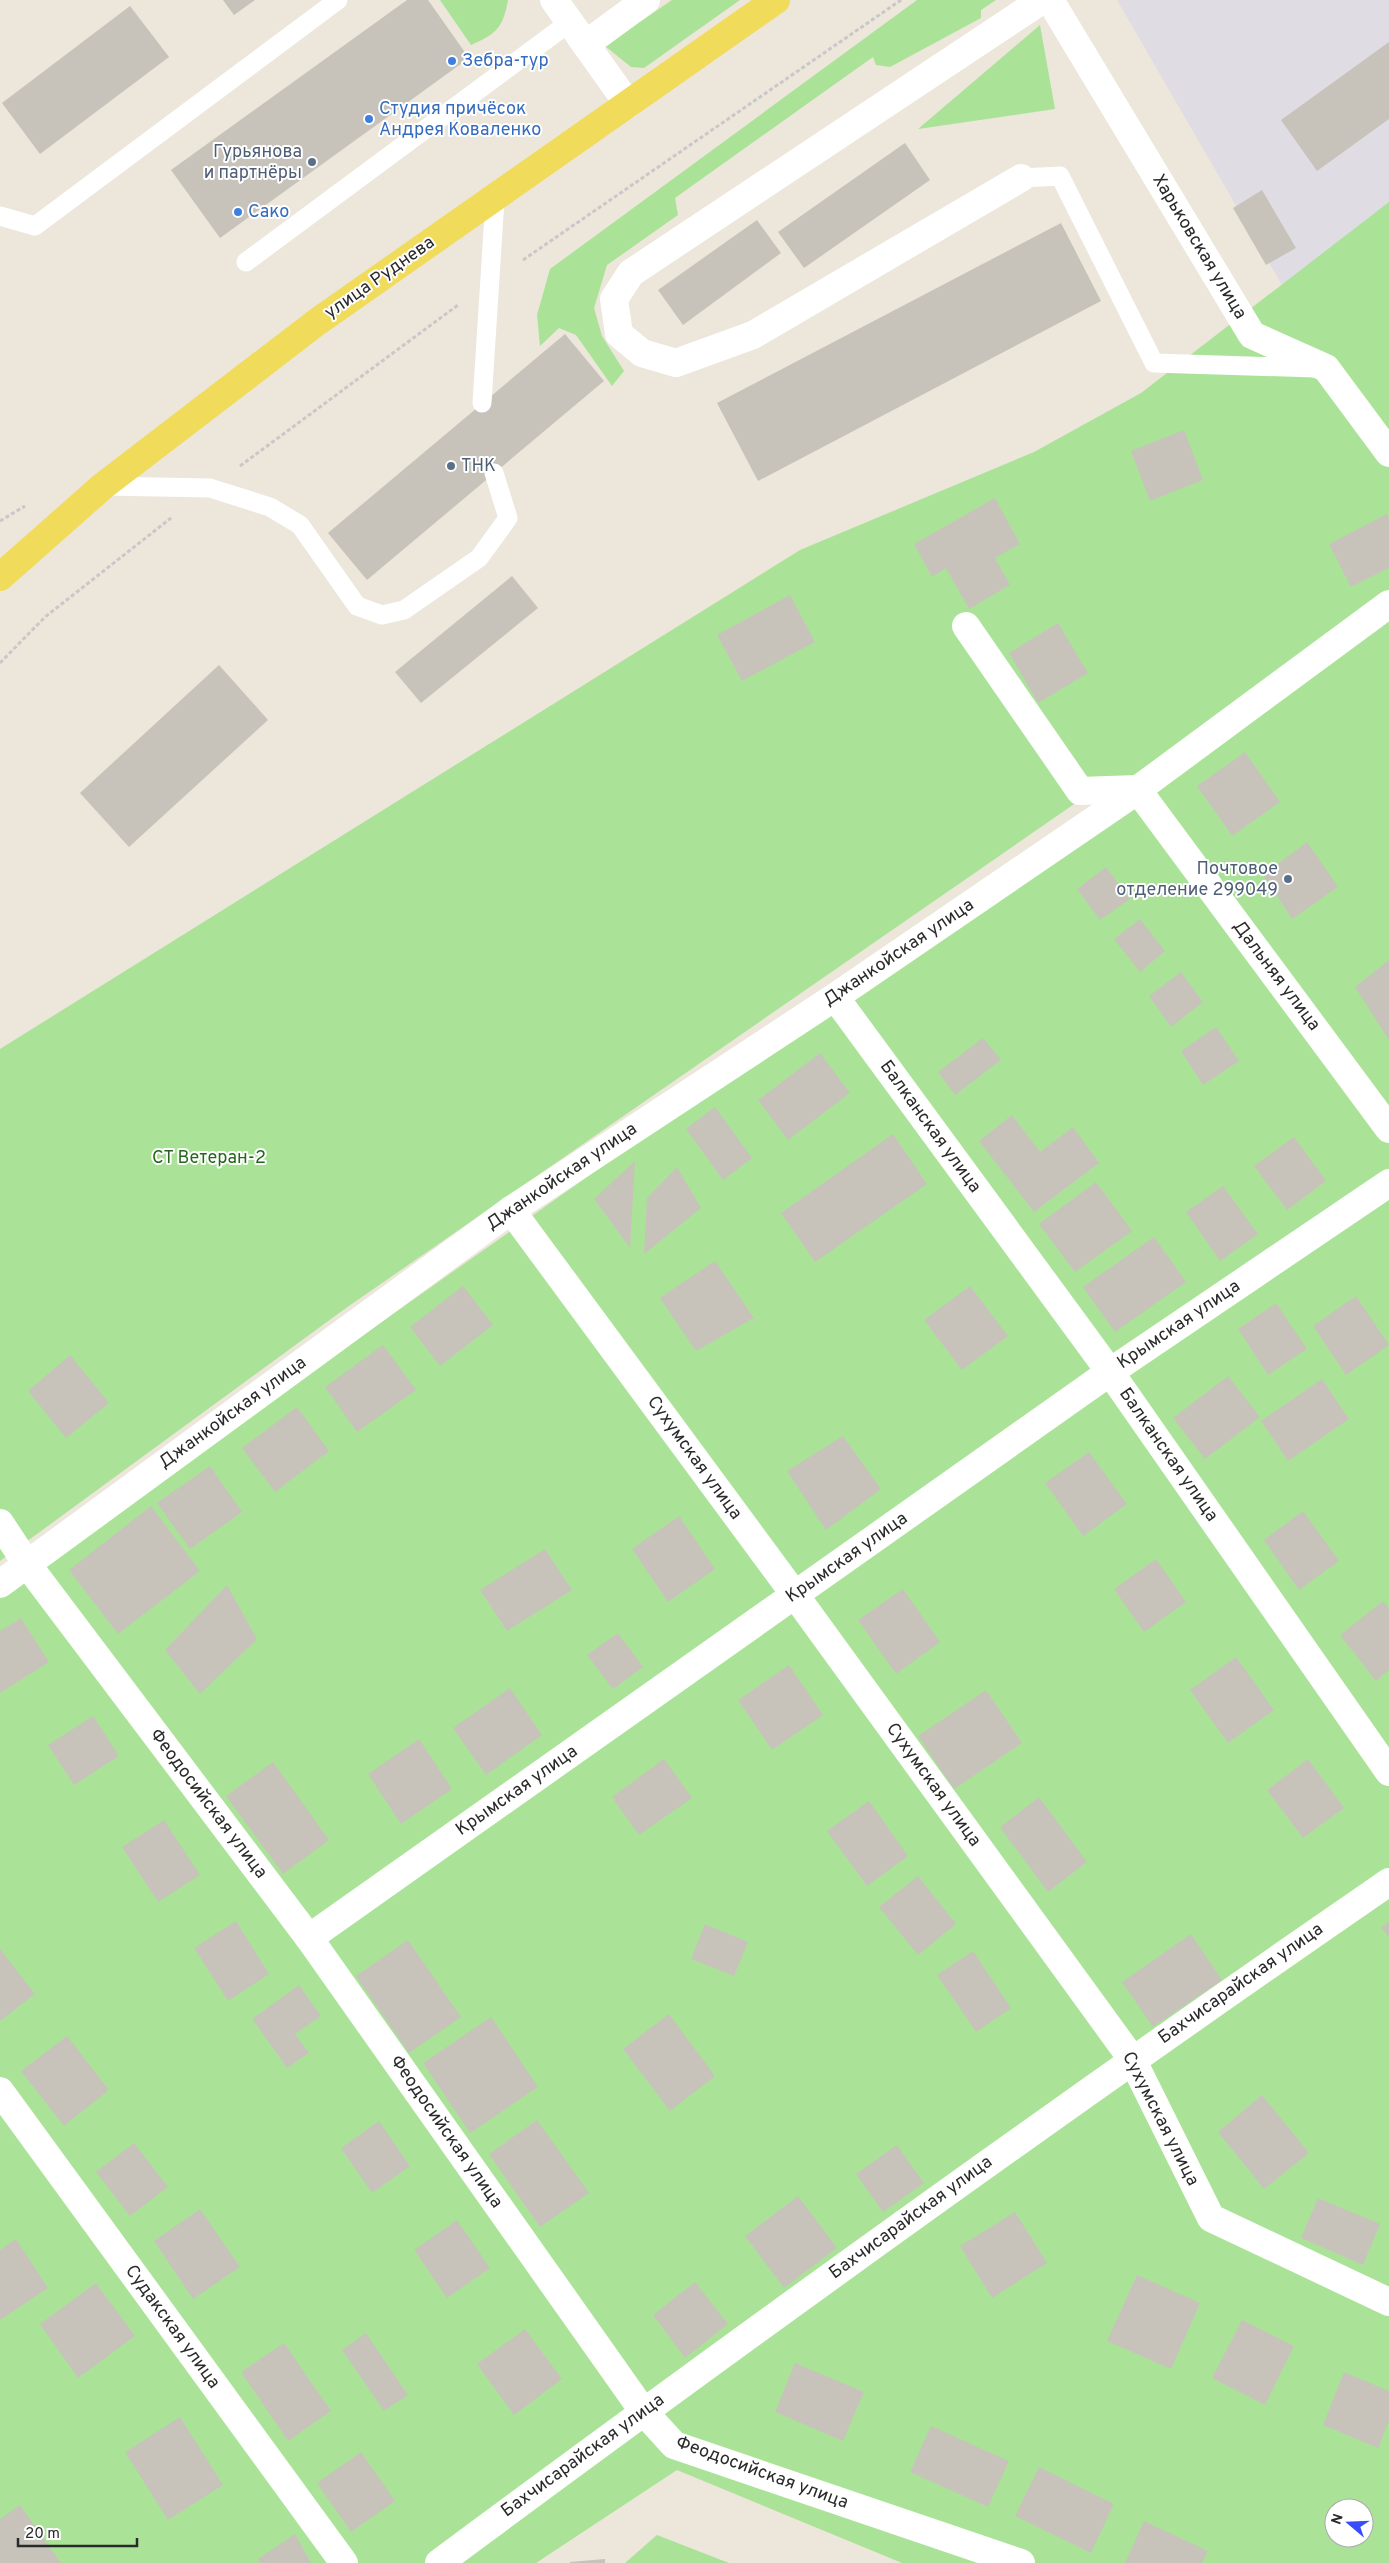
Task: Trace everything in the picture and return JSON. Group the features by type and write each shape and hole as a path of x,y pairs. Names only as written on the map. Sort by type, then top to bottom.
{"main road":[{"name":"улица Руднева","path":"0,577 103,486 317,322 495,199 776,0"}],"street":[{"path":"554,0 628,104"},
{"path":"578,33 646,0"},
{"path":"1021,178 753,335 676,364 642,353 618,334 614,299 631,273 1042,0"},
{"name":"Харьковская улица","path":"1050,0 1252,335 1326,368 1389,453"},
{"name":"Джанкойская улица","path":"0,1584 511,1210 835,997 1137,789 1389,604"},
{"path":"966,626 1080,791 1137,789"},
{"name":"Дальняя улица","path":"1137,789 1389,1129"},
{"name":"Балканская улица","path":"835,997 1110,1372 1389,1772"},
{"name":"Крымская улица","path":"309,1938 1110,1372 1389,1183"},
{"name":"Сухумская улица","path":"511,1210 795,1595 1132,2059 1211,2218 1389,2302"},
{"name":"Феодосийская улица","path":"0,1523 27,1564 309,1938 643,2411 674,2445 1021,2563"},
{"name":"Бахчисарайская улица","path":"439,2563 643,2411 1132,2059 1389,1882"},
{"name":"Судакская улица","path":"0,2091 344,2563"}],"lane":[{"path":"0,216 35,226 338,0"},
{"path":"246,262 578,33"},
{"path":"1021,178 1060,176 1154,363 1326,368"},
{"path":"482,403 495,199"},
{"path":"103,486 210,488 270,507 300,525 357,606 382,615 404,610 479,558 508,518 494,473"}],"path":[{"path":"0,662 45,617 210,488 489,283 901,0"}],"shaded area":[{"path":"1117,0 1389,0 1389,212 1286,292"}],"green space":[{"path":"440,0 508,0 504,17 497,29 487,37 471,45"},
{"path":"672,0 740,0 644,68 631,67 605,46"},
{"path":"917,0 996,0 981,10 981,18 890,67 876,65 873,57 675,198 678,215 607,265 594,308 602,336 624,371 612,386 576,335 559,328 540,346 537,315 550,269"},
{"path":"1040,25 1055,109 918,129"},
{"name":"СТ Ветеран-2","path":"1389,202 1389,2563 902,2563 677,2470 536,2563 0,2563 0,1591 1136,790 1093,791 346,1308 0,1561 0,1049 800,550 1034,452 1141,393"},
{"path":"657,2535 729,2563 625,2563"}],"building":[{"path":"223,0 255,0 234,15"},
{"path":"407,0 428,0 469,58 220,238 171,170"},
{"path":"130,6 169,57 40,154 2,103"},
{"path":"1389,42 1389,119 1317,171 1281,120"},
{"path":"905,143 930,180 804,268 778,232"},
{"path":"1262,190 1296,248 1266,265 1233,208"},
{"path":"757,220 781,253 683,325 658,290"},
{"path":"1061,223 1101,301 758,481 717,403"},
{"path":"565,334 604,381 367,580 328,533"},
{"path":"1184,430 1203,480 1150,501 1131,451"},
{"path":"995,498 1020,544 995,558 1010,585 969,609 946,568 932,577 914,544"},
{"path":"1387,514 1389,518 1389,568 1351,587 1329,544"},
{"path":"512,576 538,608 421,703 395,672"},
{"path":"790,595 815,642 742,681 717,635"},
{"path":"1058,623 1088,673 1038,703 1009,653"},
{"path":"219,665 268,720 129,847 80,793"},
{"path":"1245,752 1280,802 1232,836 1197,786"},
{"path":"1307,842 1338,887 1292,919 1263,875"},
{"path":"1106,867 1130,899 1100,920 1077,889"},
{"path":"1140,919 1165,951 1140,972 1114,939"},
{"path":"1389,960 1389,1040 1355,987"},
{"path":"1181,972 1203,1002 1171,1027 1149,996"},
{"path":"1216,1027 1239,1061 1203,1085 1181,1051"},
{"path":"983,1038 1001,1060 955,1095 938,1072"},
{"path":"820,1053 850,1093 788,1140 758,1100"},
{"path":"715,1107 752,1158 723,1180 686,1129"},
{"path":"1012,1115 1040,1152 1073,1127 1099,1163 1034,1212 979,1141"},
{"path":"893,1134 927,1184 815,1262 781,1213"},
{"path":"1294,1137 1326,1181 1287,1210 1254,1166"},
{"path":"635,1161 630,1248 594,1199"},
{"path":"677,1167 701,1208 644,1254 647,1198"},
{"path":"1096,1182 1132,1231 1075,1272 1039,1224"},
{"path":"1223,1186 1258,1234 1220,1261 1186,1212"},
{"path":"1154,1237 1186,1282 1115,1332 1083,1287"},
{"path":"715,1261 754,1318 696,1351 660,1298"},
{"path":"463,1286 493,1325 440,1366 410,1327"},
{"path":"970,1286 1008,1336 962,1370 924,1320"},
{"path":"1356,1296 1389,1345 1346,1375 1313,1326"},
{"path":"1276,1303 1307,1349 1268,1375 1238,1329"},
{"path":"383,1345 416,1390 357,1432 325,1387"},
{"path":"70,1355 109,1403 66,1438 28,1391"},
{"path":"1228,1376 1260,1417 1205,1459 1173,1418"},
{"path":"1322,1379 1349,1419 1288,1461 1261,1421"},
{"path":"297,1407 329,1451 275,1492 242,1448"},
{"path":"843,1436 881,1489 826,1530 787,1471"},
{"path":"1089,1452 1127,1504 1083,1536 1045,1483"},
{"path":"210,1466 242,1512 190,1549 157,1503"},
{"path":"151,1506 200,1571 118,1634 69,1570"},
{"path":"1303,1511 1339,1561 1299,1590 1264,1540"},
{"path":"679,1516 715,1569 668,1602 632,1549"},
{"path":"545,1549 572,1590 507,1631 480,1590"},
{"path":"1156,1559 1186,1602 1144,1632 1114,1589"},
{"path":"227,1585 257,1639 200,1694 165,1650"},
{"path":"903,1589 940,1642 896,1674 858,1620"},
{"path":"1383,1601 1389,1609 1389,1670 1376,1681 1340,1635"},
{"path":"21,1618 49,1662 0,1693 0,1631"},
{"path":"618,1633 643,1667 613,1689 587,1655"},
{"path":"1236,1657 1274,1710 1228,1743 1190,1690"},
{"path":"789,1665 823,1715 772,1750 738,1700"},
{"path":"510,1688 542,1735 486,1775 453,1728"},
{"path":"986,1690 1022,1743 954,1789 918,1736"},
{"path":"93,1716 119,1756 74,1785 48,1745"},
{"path":"419,1739 452,1789 401,1824 368,1774"},
{"path":"664,1759 692,1798 639,1835 612,1797"},
{"path":"1308,1759 1344,1808 1303,1838 1267,1790"},
{"path":"273,1762 329,1840 283,1874 226,1796"},
{"path":"1039,1797 1087,1862 1048,1892 1000,1827"},
{"path":"869,1801 908,1856 867,1886 827,1831"},
{"path":"164,1820 200,1875 158,1902 122,1847"},
{"path":"918,1876 956,1924 918,1955 879,1907"},
{"path":"236,1921 269,1974 228,2001 194,1948"},
{"path":"1389,1922 1389,1937 1381,1928"},
{"path":"705,1924 748,1942 734,1976 691,1959"},
{"path":"1191,1934 1222,1980 1153,2027 1122,1982"},
{"path":"408,1940 461,2017 409,2053 356,1976"},
{"path":"0,1949 35,1994 0,2021"},
{"path":"973,1951 1011,2008 976,2032 937,1975"},
{"path":"299,1985 321,2016 295,2034 309,2053 287,2068 252,2019"},
{"path":"669,2014 715,2076 670,2111 623,2049"},
{"path":"491,2017 538,2087 470,2133 423,2063"},
{"path":"67,2036 109,2090 64,2126 21,2071"},
{"path":"1262,2095 1309,2153 1264,2189 1218,2132"},
{"path":"537,2120 589,2193 540,2227 489,2154"},
{"path":"379,2121 410,2166 372,2193 341,2148"},
{"path":"134,2143 168,2187 130,2216 96,2172"},
{"path":"897,2145 924,2183 883,2212 856,2174"},
{"path":"798,2196 837,2248 784,2288 745,2236"},
{"path":"1318,2198 1380,2224 1363,2265 1301,2238"},
{"path":"200,2209 240,2267 193,2299 154,2241"},
{"path":"1015,2212 1047,2263 992,2298 960,2246"},
{"path":"457,2220 490,2268 447,2298 414,2250"},
{"path":"16,2239 48,2288 0,2320 0,2250"},
{"path":"1137,2275 1200,2303 1171,2369 1107,2341"},
{"path":"695,2282 728,2324 685,2358 653,2315"},
{"path":"96,2283 135,2336 78,2378 40,2324"},
{"path":"1242,2320 1294,2346 1265,2405 1212,2378"},
{"path":"525,2329 562,2379 514,2415 477,2364"},
{"path":"366,2333 408,2395 384,2411 342,2350"},
{"path":"284,2343 331,2411 288,2441 241,2372"},
{"path":"795,2363 864,2392 843,2441 775,2412"},
{"path":"1344,2372 1389,2391 1389,2421 1378,2448 1323,2425"},
{"path":"180,2417 223,2485 168,2520 125,2452"},
{"path":"931,2426 1009,2461 988,2507 910,2472"},
{"path":"361,2452 395,2501 351,2532 317,2483"},
{"path":"1039,2467 1114,2504 1091,2553 1015,2516"},
{"path":"20,2505 61,2563 0,2563 0,2519"},
{"path":"1144,2521 1208,2551 1202,2563 1125,2563"},
{"path":"295,2534 311,2563 260,2563 258,2559"},
{"path":"605,2559 605,2563 570,2563 570,2562"}],"place":[{"name":"Зебра-тур","path":"452,61"},
{"name":"Студия причёсок Андрея Коваленко","path":"369,119"},
{"name":"Гурьянова и партнёры","path":"312,162"},
{"name":"Сако","path":"238,212"},
{"name":"ТНК","path":"451,466"},
{"name":"Почтовое отделение 299049","path":"1288,879"}]}
